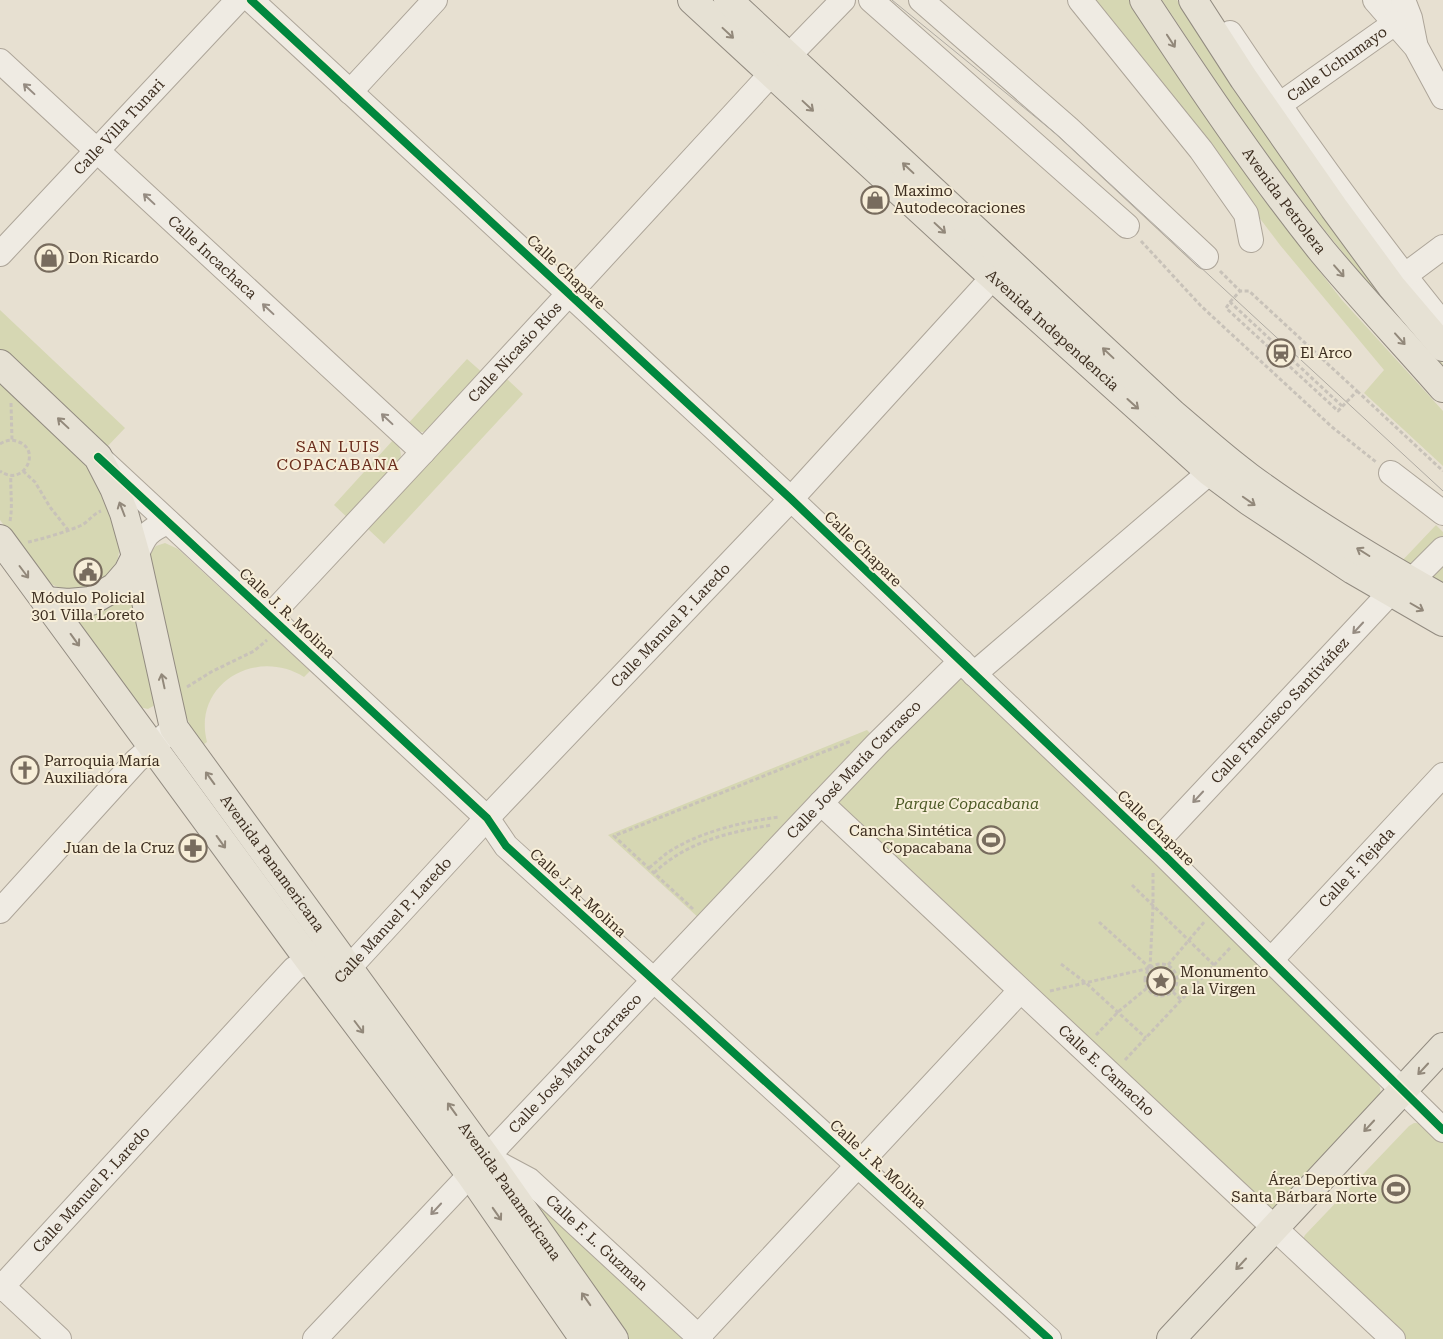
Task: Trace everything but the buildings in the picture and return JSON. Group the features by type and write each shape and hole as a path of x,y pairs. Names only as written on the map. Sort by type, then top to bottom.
{"main road":[{"name":"Avenida Independencia","path":"692,0 780,64 1001,269 1173,414 1249,501 1353,570 1402,584 1442,604"},
{"name":"Avenida Independencia","path":"728,0 780,64"},
{"name":"Avenida Petrolera","path":"1144,0 1225,120 1322,251 1443,388"},
{"path":"1192,0 1244,80 1392,287 1443,347"},
{"name":"Avenida Panamericana","path":"0,364 98,457 124,513 136,556 174,728 350,969 478,1165 584,1339"},
{"name":"Avenida Panamericana","path":"6,538 46,601 151,747 330,988 478,1165 614,1339"},
{"path":"46,601 68,603 91,601 114,587 128,572 136,556"},
{"path":"1171,1339 1280,1234 1409,1097 1443,1047"},
{"path":"1409,1097 1443,1074"},
{"path":"1195,1339 1280,1234"}],"street":[{"name":"Calle Villa Tunari","path":"0,254 238,0"},
{"name":"Calle Chapare","path":"251,0 791,499 968,667 1153,854 1271,960 1443,1130"},
{"path":"350,92 435,0"},
{"name":"Calle Nicasio Ríos","path":"269,627 423,452 780,64 842,0"},
{"path":"871,0 1127,226"},
{"path":"921,0 1068,128 1206,256"},
{"path":"1080,0 1201,150 1246,214 1251,240"},
{"path":"1208,0 1279,105 1354,210 1443,324"},
{"path":"1375,0 1416,47 1443,97"},
{"path":"1403,0 1410,18 1416,47"},
{"name":"Calle Uchumayo","path":"1279,105 1395,23"},
{"name":"Calle Incachaca","path":"0,61 423,452"},
{"path":"1404,276 1443,247"},
{"name":"Calle Manuel P. Laredo","path":"330,988 350,969 487,818 791,499 1001,269"},
{"name":"Calle J. R. Molina","path":"98,457 168,522 269,627 487,818 506,846 1049,1339"},
{"name":"Calle José María Carrasco","path":"315,1339 877,744 1216,464"},
{"path":"1391,473 1443,513"},
{"path":"136,556 144,536 168,522"},
{"name":"Calle Francisco Santiváñez","path":"1153,854 1402,584 1443,549"},
{"path":"0,911 136,761 174,728"},
{"name":"Calle F. Tejada","path":"1271,960 1443,775"},
{"name":"Calle E. Camacho","path":"820,803 1031,992 1280,1234 1393,1339"},
{"name":"Calle Manuel P. Laredo","path":"1,1286 294,969 332,944"},
{"path":"698,1338 858,1164 1031,992"},
{"name":"Calle F. L. Guzman","path":"478,1165 530,1180 698,1338"},
{"path":"1,1286 59,1339"}],"path":[{"path":"1127,226 1201,306 1332,427 1391,473"},
{"path":"1206,256 1240,292"},
{"path":"1357,391 1338,411 1226,308 1240,292 1249,291 1357,391 1443,471"},
{"path":"1230,302 1342,406"},
{"path":"12,440 13,424 10,409 14,399"},
{"path":"0,471 11,475 23,471 28,465 29,454 23,444 12,440 1,443"},
{"path":"23,471 35,482 50,507 68,530"},
{"path":"11,475 10,491 13,504 6,538 24,542 39,540 78,527 86,523 96,513 106,509"},
{"path":"180,692 211,672 254,651 269,627"},
{"path":"708,923 614,836 867,734 877,744"},
{"path":"649,868 667,853 690,840 741,824 787,816"},
{"path":"654,873 667,860 716,837 751,828 775,825"},
{"path":"1031,992 1086,983 1150,968 1160,964 1168,966 1177,975 1177,986 1172,992 1160,997 1155,996 1146,988 1145,978 1150,968 1153,854"},
{"path":"1132,885 1214,965"},
{"path":"1168,966 1209,917"},
{"path":"1099,922 1150,968"},
{"path":"1119,1066 1235,942"},
{"path":"1061,964 1086,983 1146,1038"},
{"path":"1091,1041 1118,1012 1146,988"},
{"path":"1172,992 1181,1000"}],"green space":[{"path":"1095,0 1130,0 1260,195 1342,300 1443,411 1443,466 1364,393 1384,370 1280,245"},
{"path":"1162,0 1177,0 1210,50 1443,364 1443,371 1326,232 1289,184 1208,70"},
{"path":"0,310 125,428 105,449 0,350"},
{"path":"467,359 484,374 436,427 423,432 413,431 405,427"},
{"path":"507,379 523,394 384,544 368,529"},
{"path":"0,381 85,464 108,501 120,546 118,558 113,570 103,581 90,588 65,590 53,585 37,570 0,520"},
{"path":"394,439 401,454 397,469 350,520 334,505"},
{"path":"1436,525 1443,532 1443,586 1400,563"},
{"path":"165,543 178,549 310,671 304,677 285,669 266,666 248,669 232,676 218,688 209,703 205,721 207,742 200,747 179,701 149,554 156,546"},
{"path":"128,593 131,594 156,701 155,705 148,709 139,707 78,624 83,614"},
{"name":"Parque Copacabana","path":"969,677 1372,1075 1380,1087 1381,1097 1274,1212 836,805 956,678"},
{"path":"867,730 873,736 701,920 608,835"},
{"name":"Área Deportiva Santa Bárbara Norte","path":"1414,1123 1426,1126 1443,1142 1443,1339 1400,1339 1302,1241 1305,1235"},
{"path":"532,1197 682,1336 681,1339 626,1339"}],"tram line":[{"path":"892,0 1055,133 1443,491"}],"cycle path":[{"path":"251,0 791,499 1162,853 1443,1130"},
{"path":"98,457 487,818 506,846 1049,1339"}],"place":[{"name":"Maximo Autodecoraciones","path":"875,200"},
{"name":"Don Ricardo","path":"49,258"},
{"name":"El Arco","path":"1281,353"},
{"name":"Módulo Policial 301 Villa Loreto","path":"88,572"},
{"name":"Parroquia María Auxiliadora","path":"25,770"},
{"name":"Cancha Sintética Copacabana","path":"991,840"},
{"name":"Juan de la Cruz","path":"193,848"},
{"name":"Monumento a la Virgen","path":"1161,981"},
{"name":"Área Deportiva Santa Bárbara Norte","path":"1396,1189"}],"district":[{"name":"SAN LUIS COPACABANA","path":"338,455"}]}
